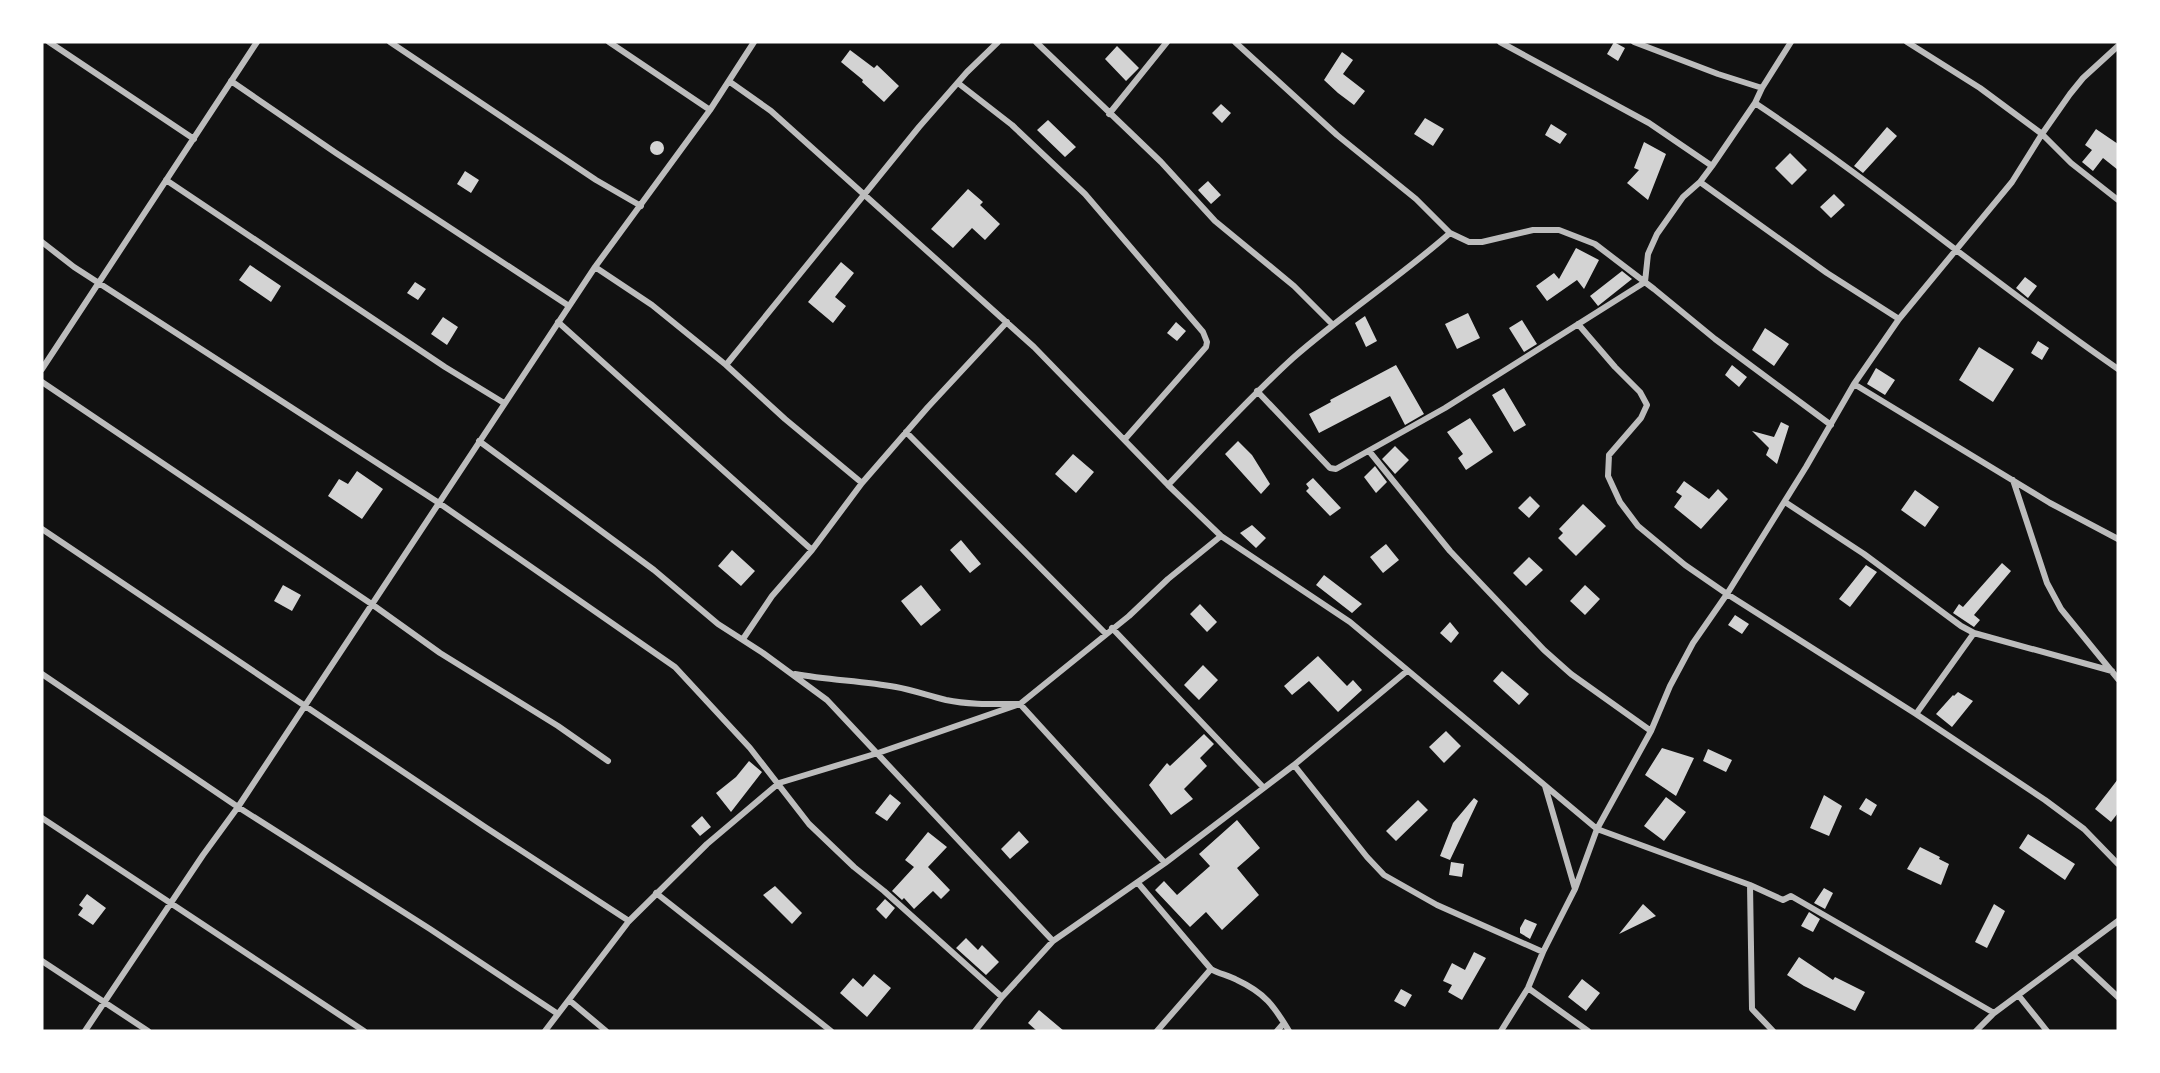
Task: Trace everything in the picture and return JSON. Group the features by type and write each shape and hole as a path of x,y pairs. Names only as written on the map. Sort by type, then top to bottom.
{"street":[{"path":"49,42 194,139"},
{"path":"42,369 257,42"},
{"path":"390,42 596,180 641,206"},
{"path":"609,42 710,111"},
{"path":"85,1031 373,605 595,267 710,111 754,42"},
{"path":"726,365 919,127 998,42"},
{"path":"1036,42 1161,162 1215,221 1294,286 1333,325"},
{"path":"1109,114 1167,42"},
{"path":"1235,42 1337,135 1416,199 1450,233 1469,242 1482,242 1533,230 1559,230 1595,244 1725,346 1831,425"},
{"path":"1500,42 1649,123 1712,166"},
{"path":"1634,42 1762,88"},
{"path":"1645,282 1648,254 1657,234 1683,197 1700,182 1712,166 1755,103 1791,42"},
{"path":"1907,42 1980,88 2042,134 2071,163 2118,200"},
{"path":"1501,1031 1528,988 1543,952 1575,890 1597,829 1651,731 1692,643 1727,594 1785,502 1854,384 1899,319 2012,182 2042,134 2083,78 2118,46"},
{"path":"231,81 569,306"},
{"path":"730,82 771,111 1007,322 1221,536 1350,622 1597,829 1750,885 1783,900 1791,896 1994,1013"},
{"path":"958,83 1012,125 1085,194 1203,332 1207,342 1206,347 1125,439"},
{"path":"1755,103 1810,139 2066,334 2118,369"},
{"path":"166,180 445,367 504,403"},
{"path":"1700,182 1827,273 1899,319"},
{"path":"1168,485 1257,392 1333,325 1412,266 1450,233"},
{"path":"42,242 99,283 439,503 675,667 744,741 779,783 796,808 824,838 1002,997"},
{"path":"595,267 652,304 862,483"},
{"path":"1257,392 1330,468 1336,470 1445,408 1645,282"},
{"path":"558,322 812,550"},
{"path":"742,639 772,596 812,550 862,483 1007,322"},
{"path":"1578,324 1640,392 1647,405 1641,418 1609,455 1608,476 1620,502 1638,526 1685,565 1727,594 1916,714 2071,819 2118,864"},
{"path":"42,382 373,605 440,654 558,726 608,761"},
{"path":"1854,384 2050,503 2118,539"},
{"path":"906,432 1106,634"},
{"path":"479,441 654,570 718,624 792,673 827,700 1053,941"},
{"path":"1369,451 1450,551 1544,650 1571,674 1651,731"},
{"path":"2013,480 2047,583 2061,609 2118,679"},
{"path":"1785,502 1864,554 1961,626 1974,633 2112,671"},
{"path":"42,529 629,921"},
{"path":"545,1031 629,921 706,844 779,783 878,753 1020,704 1221,536"},
{"path":"1112,628 1263,787"},
{"path":"1916,714 1974,633"},
{"path":"975,1031 1002,997 1053,941 1138,883 1294,765 1407,671"},
{"path":"792,673 897,687 947,700 981,704 1020,704 1165,863"},
{"path":"42,674 238,807 430,929 558,1014"},
{"path":"1294,765 1384,875 1437,905 1543,952"},
{"path":"1545,786 1575,890"},
{"path":"42,818 364,1031"},
{"path":"1138,883 1211,969 1260,992 1274,1005 1289,1031"},
{"path":"1750,885 1752,1008 1773,1031"},
{"path":"656,893 831,1031"},
{"path":"1976,1031 1994,1013 2118,921"},
{"path":"2073,955 2118,997"},
{"path":"42,961 148,1031"},
{"path":"1157,1031 1211,969"},
{"path":"1528,988 1588,1031"},
{"path":"2019,996 2047,1031"},
{"path":"569,1000 606,1031"},
{"path":"1277,1031 1284,1023"}],"building":[{"path":"1614,42 1625,48 1618,61 1607,54"},
{"path":"1117,46 1139,68 1126,81 1105,59"},
{"path":"850,50 874,68 877,65 899,86 884,102 862,82 863,80 841,62"},
{"path":"1342,52 1353,60 1343,74 1365,91 1354,105 1324,80"},
{"path":"1221,104 1231,113 1222,123 1212,113"},
{"path":"1425,118 1444,129 1433,146 1414,134"},
{"path":"1048,120 1076,147 1065,157 1037,130"},
{"path":"1551,124 1567,134 1560,144 1545,135"},
{"path":"1887,127 1897,136 1863,173 1854,166"},
{"path":"2096,129 2118,144 2118,170 2103,158 2093,171 2082,162 2092,150 2085,145"},
{"path":"657,141 662,143 664,148 662,153 657,155 652,153 650,148 652,143"},
{"path":"1644,142 1666,154 1648,200 1627,183 1639,170 1634,168"},
{"path":"1790,153 1807,170 1792,185 1775,168"},
{"path":"465,171 479,180 471,193 457,184"},
{"path":"1208,181 1221,195 1211,204 1198,190"},
{"path":"968,189 983,202 980,205 1000,224 985,240 972,228 953,248 931,229"},
{"path":"1834,194 1845,205 1831,218 1820,207"},
{"path":"1576,248 1599,260 1584,289 1577,280 1547,301 1536,286 1554,273 1559,279"},
{"path":"841,262 854,273 835,297 846,306 833,323 808,302"},
{"path":"250,265 281,286 271,302 239,280"},
{"path":"1622,271 1632,279 1598,306 1590,296"},
{"path":"2025,277 2037,286 2028,298 2016,288"},
{"path":"415,282 426,289 418,300 407,293"},
{"path":"1468,313 1480,338 1457,349 1445,324"},
{"path":"1365,316 1377,341 1366,347 1355,323"},
{"path":"443,317 458,327 447,345 431,334"},
{"path":"1522,320 1537,344 1524,352 1509,328"},
{"path":"1176,322 1186,331 1177,341 1167,333"},
{"path":"1765,328 1789,344 1774,366 1752,350"},
{"path":"2038,341 2049,348 2042,360 2031,353"},
{"path":"1979,347 2014,369 1993,402 1959,380"},
{"path":"1396,365 1424,414 1405,425 1390,396 1319,433 1309,414 1331,402 1330,400"},
{"path":"1732,365 1747,377 1739,387 1725,375"},
{"path":"1876,368 1895,380 1885,395 1867,384"},
{"path":"1504,388 1526,425 1514,432 1492,395"},
{"path":"1470,418 1493,452 1466,470 1458,458 1463,454 1447,432"},
{"path":"1781,422 1789,426 1777,464 1766,455 1769,448 1752,431 1774,437"},
{"path":"1238,441 1252,455 1270,484 1261,494 1225,454"},
{"path":"1395,446 1409,460 1395,474 1382,459"},
{"path":"1073,454 1094,472 1076,493 1055,474"},
{"path":"1375,466 1387,482 1376,493 1364,477"},
{"path":"357,471 383,489 362,519 328,496 339,479 348,484"},
{"path":"1313,478 1341,508 1330,516 1306,491 1309,488 1306,484"},
{"path":"1684,481 1709,499 1718,489 1728,499 1701,529 1674,507 1682,496 1676,492"},
{"path":"1915,490 1939,507 1925,527 1901,510"},
{"path":"1530,496 1540,506 1529,518 1518,508"},
{"path":"1583,504 1606,526 1576,556 1558,538 1563,533 1559,529"},
{"path":"1252,525 1266,538 1256,548 1240,533"},
{"path":"961,540 981,564 970,573 950,550"},
{"path":"1386,544 1399,560 1383,573 1370,557"},
{"path":"732,550 755,571 741,586 718,566"},
{"path":"1529,557 1543,570 1526,586 1513,573"},
{"path":"2002,563 2011,571 1974,615 1980,620 1974,627 1953,613 1959,604 1963,607"},
{"path":"1866,565 1877,572 1850,607 1839,599"},
{"path":"1324,575 1362,604 1352,613 1316,585"},
{"path":"283,585 301,595 292,611 274,601"},
{"path":"921,585 941,610 921,626 901,601"},
{"path":"1585,585 1600,599 1585,615 1570,601"},
{"path":"1200,604 1217,622 1207,632 1190,614"},
{"path":"1735,615 1749,624 1742,634 1728,625"},
{"path":"1450,622 1459,633 1451,643 1440,633"},
{"path":"1318,656 1347,686 1353,680 1362,690 1338,712 1309,681 1292,695 1284,686"},
{"path":"1203,665 1218,680 1199,700 1184,685"},
{"path":"1502,671 1529,694 1519,705 1493,681"},
{"path":"1958,692 1973,701 1952,727 1936,714"},
{"path":"1446,731 1461,746 1444,763 1429,747"},
{"path":"1204,734 1214,744 1200,758 1207,766 1184,789 1193,799 1171,815 1149,785 1167,763 1170,766"},
{"path":"1662,748 1694,758 1676,796 1645,775"},
{"path":"1708,749 1732,760 1726,772 1703,761"},
{"path":"749,761 762,772 731,812 716,793 736,777"},
{"path":"2118,779 2118,813 2111,822 2095,809"},
{"path":"890,794 901,803 887,821 875,813"},
{"path":"1824,795 1842,806 1829,836 1810,828"},
{"path":"1666,797 1686,812 1664,841 1644,826"},
{"path":"1474,798 1478,801 1450,860 1440,856 1453,823"},
{"path":"1866,798 1877,805 1871,816 1859,809"},
{"path":"1418,800 1428,810 1396,841 1386,831"},
{"path":"702,816 711,827 700,836 691,826"},
{"path":"1237,820 1260,848 1237,868 1259,895 1222,930 1206,912 1190,927 1155,890 1164,881 1177,895 1210,866 1199,854"},
{"path":"1019,831 1029,842 1010,859 1001,849"},
{"path":"928,832 947,847 928,867 950,890 941,899 933,891 914,909 904,898 902,900 892,891 914,867 905,860"},
{"path":"2028,834 2075,864 2065,880 2019,848"},
{"path":"1920,847 1949,864 1941,885 1907,869"},
{"path":"1451,862 1464,864 1462,877 1449,875"},
{"path":"775,886 802,913 792,924 763,895"},
{"path":"1824,888 1833,893 1825,909 1814,903"},
{"path":"87,894 106,908 93,925 78,915 83,908 79,905"},
{"path":"885,899 895,908 886,919 876,909"},
{"path":"1643,904 1656,916 1619,934"},
{"path":"1994,904 2005,911 1987,948 1975,942"},
{"path":"1809,912 1820,919 1813,932 1801,926"},
{"path":"1525,919 1537,924 1530,939 1520,933"},
{"path":"966,938 978,950 982,945 999,962 986,975 956,948"},
{"path":"1474,952 1486,958 1462,1000 1448,992 1452,985 1443,981 1452,963 1465,970"},
{"path":"1799,957 1833,980 1835,977 1865,992 1855,1011 1787,975"},
{"path":"874,974 891,988 867,1017 840,993 853,978 863,987"},
{"path":"1582,979 1600,993 1586,1011 1568,997"},
{"path":"1401,989 1412,995 1405,1007 1394,1001"},
{"path":"1039,1010 1064,1031 1037,1031 1028,1023"}]}
